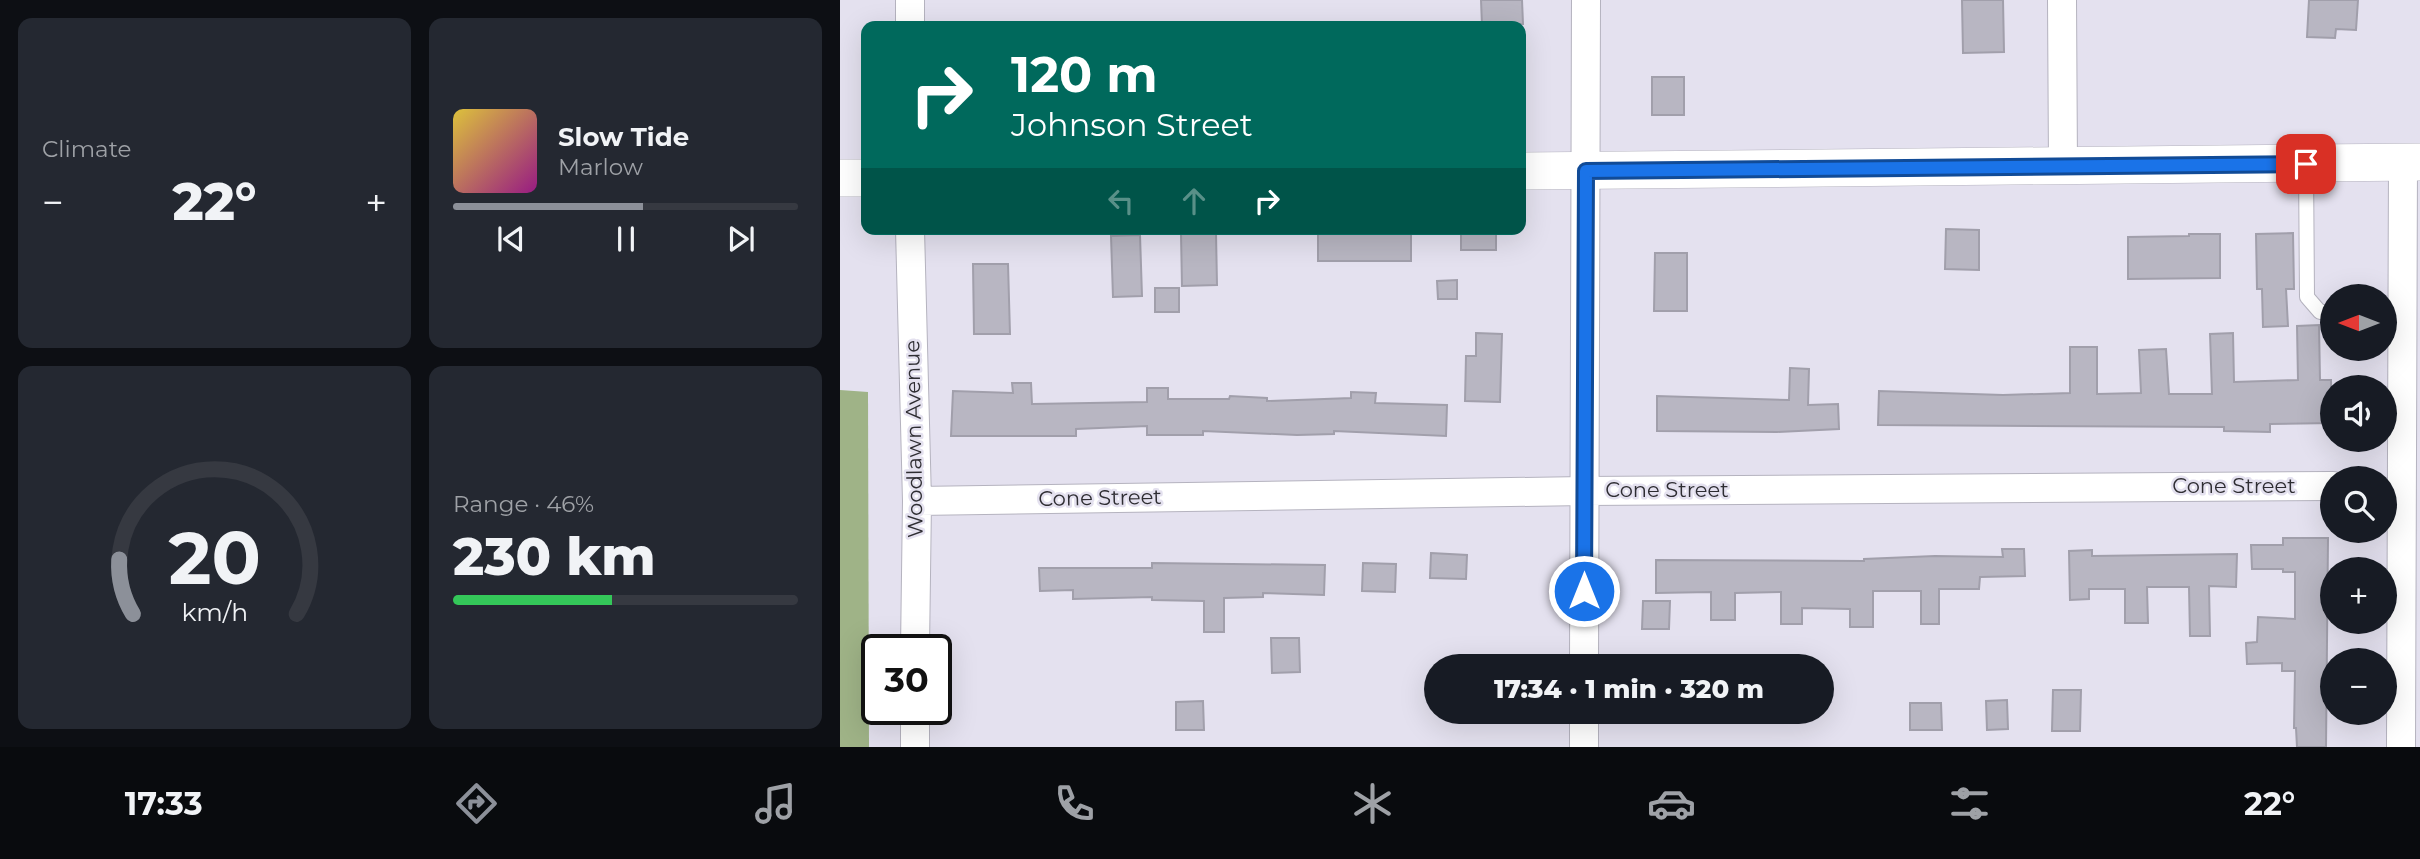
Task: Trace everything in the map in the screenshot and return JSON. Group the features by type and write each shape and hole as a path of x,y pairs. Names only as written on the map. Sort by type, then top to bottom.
{"street":[{"path":"909,21 910,0"},
{"path":"1584,654 1586,0"},
{"path":"2062,0 2063,166"},
{"path":"1526,171 2412,163 2398,284"},
{"path":"840,178 861,177"},
{"name":"Woodlawn Avenue","path":"910,235 917,501 915,634"},
{"path":"2396,361 2402,485 2401,747"},
{"name":"Cone Street","path":"917,501 1584,491 2320,486"},
{"path":"1584,724 1584,747"},
{"path":"915,725 915,747"}],"lane":[{"path":"2306,164 2307,297 2320,312"}],"green space":[{"path":"840,390 868,392 869,634 861,634 861,725 869,725 869,747 840,747"}],"building":[{"path":"1481,0 1522,0 1523,21 1482,21"},
{"path":"1962,0 2003,0 2004,52 1963,53"},
{"path":"2309,0 2358,0 2356,30 2336,29 2335,38 2307,37"},
{"path":"1652,77 1684,77 1684,115 1652,115"},
{"path":"1946,229 1979,230 1979,270 1945,269"},
{"path":"2293,233 2294,289 2286,289 2288,326 2263,327 2262,289 2257,289 2256,234"},
{"path":"2220,234 2220,278 2128,279 2128,237"},
{"path":"1140,235 1142,296 1113,297 1111,236"},
{"path":"1181,235 1216,235 1217,285 1182,286"},
{"path":"1318,235 1411,235 1411,261 1318,261"},
{"path":"1461,235 1496,235 1496,250 1461,250"},
{"path":"1655,253 1687,253 1687,311 1654,311"},
{"path":"973,264 1008,264 1010,334 974,334"},
{"path":"1457,280 1457,299 1438,299 1437,281"},
{"path":"1155,288 1179,288 1179,312 1155,312"},
{"path":"2319,325 2320,423 2270,424 2270,432 2224,431 2224,427 1878,425 1879,391 2003,395 2070,393 2070,347 2097,347 2097,394 2141,393 2139,350 2166,349 2169,394 2212,394 2210,334 2233,333 2234,382 2298,380 2297,326"},
{"path":"1476,333 1502,334 1500,402 1465,401 1466,356 1476,356"},
{"path":"1790,368 1809,369 1808,405 1838,404 1839,429 1777,432 1657,431 1657,396 1789,400"},
{"path":"1012,383 1031,383 1032,404 1147,402 1147,388 1168,388 1168,399 1229,399 1230,396 1267,398 1267,401 1351,398 1351,392 1376,393 1375,403 1447,405 1446,436 1334,431 1334,434 1297,435 1203,431 1203,435 1147,435 1147,426 1076,429 1076,436 951,436 953,391 1013,393"},
{"path":"2283,538 2320,538 2320,543 2328,543 2328,557 2320,557 2320,634 2327,634 2327,648 2320,648 2320,725 2326,725 2326,747 2297,747 2294,728 2295,671 2282,671 2282,663 2247,664 2246,643 2257,642 2258,617 2295,619 2295,572 2283,572 2283,569 2252,569 2251,545 2283,545"},
{"path":"2002,549 2024,549 2025,576 1980,577 1979,589 1939,589 1939,624 1921,624 1921,591 1873,591 1873,627 1850,627 1850,609 1802,608 1802,624 1781,624 1781,592 1735,593 1735,620 1711,620 1711,592 1656,593 1656,560 1864,561 1935,556 2003,557"},
{"path":"2092,550 2092,556 2237,554 2236,587 2209,586 2210,636 2190,636 2189,587 2147,587 2148,623 2125,623 2125,589 2089,589 2089,599 2070,600 2069,551"},
{"path":"1431,553 1467,555 1466,579 1430,578"},
{"path":"1152,563 1325,565 1324,595 1263,593 1263,597 1224,598 1224,632 1204,632 1204,601 1152,600 1152,597 1073,599 1073,590 1040,591 1039,568 1152,568"},
{"path":"1363,563 1396,564 1395,592 1362,591"},
{"path":"1643,601 1670,601 1669,629 1642,629"},
{"path":"1271,638 1299,638 1300,672 1272,673"},
{"path":"2053,690 2081,690 2080,731 2052,731"},
{"path":"2007,700 2008,729 1987,730 1986,701"},
{"path":"1203,701 1204,730 1176,730 1176,702"},
{"path":"1910,703 1941,703 1942,730 1910,730"}],"route":[{"path":"1584,591 1586,171 2306,164"}]}
